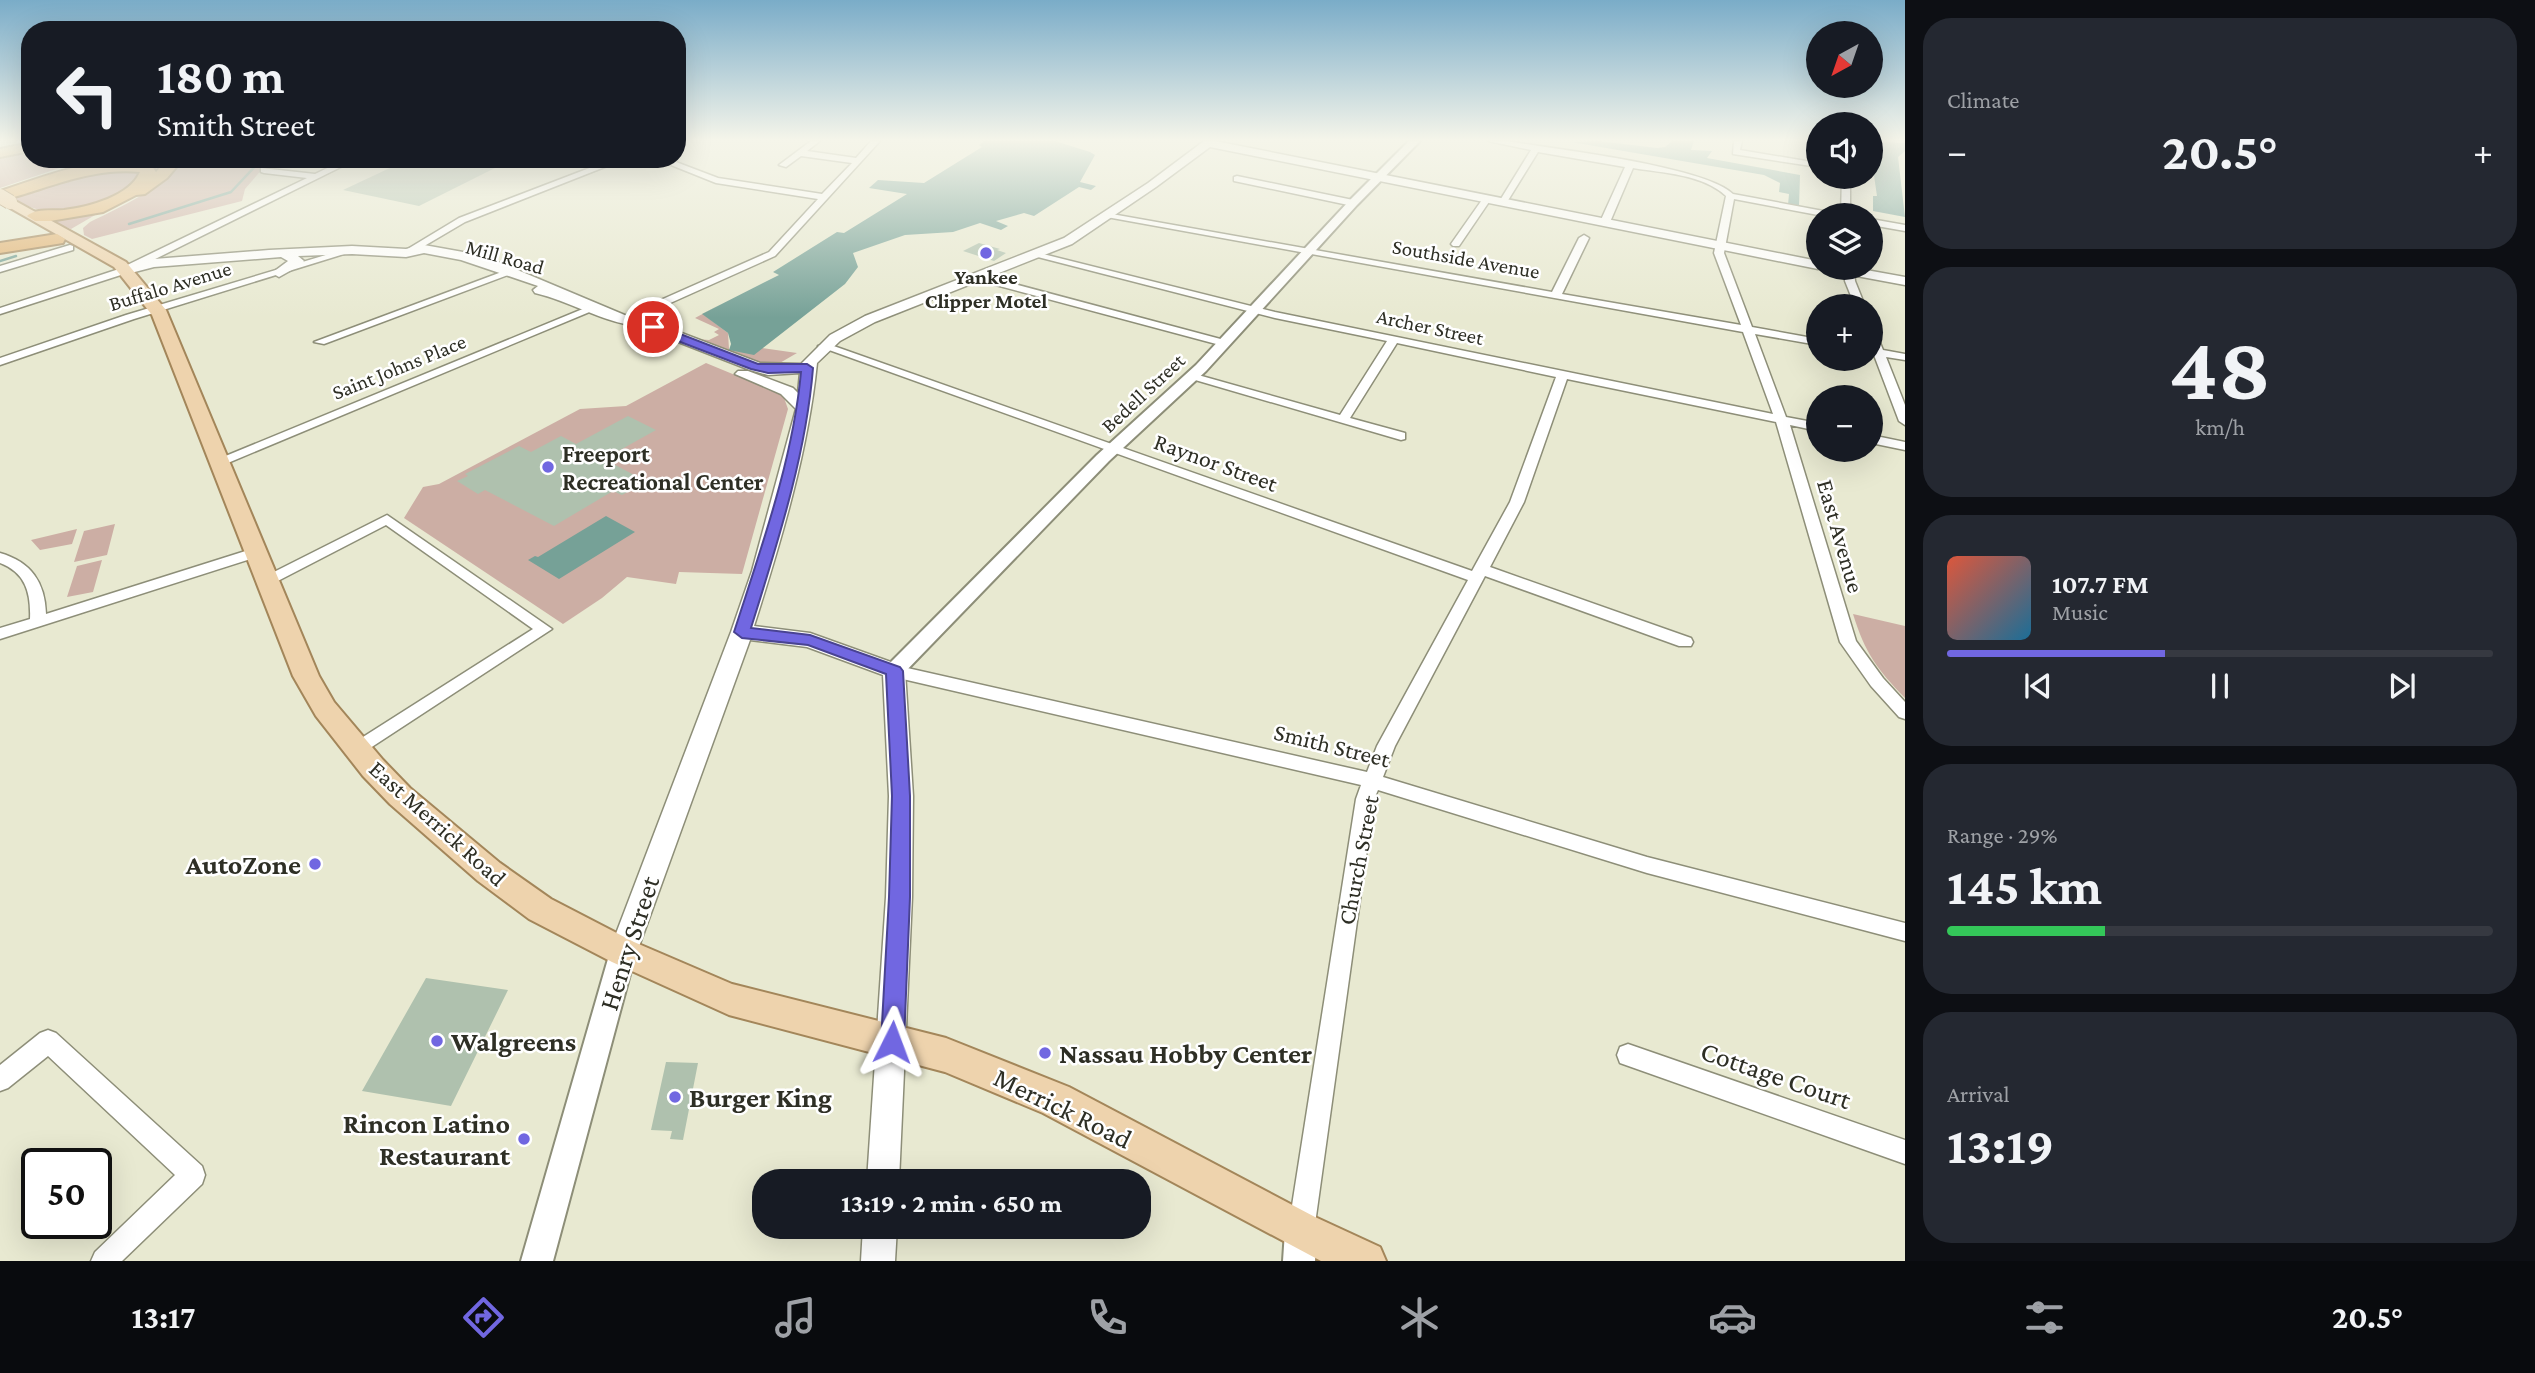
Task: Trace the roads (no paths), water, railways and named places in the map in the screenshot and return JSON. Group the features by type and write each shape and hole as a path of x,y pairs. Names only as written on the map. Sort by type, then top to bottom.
{"highway":[{"path":"16,226 69,216 94,209 112,200"},
{"path":"0,248 66,241 87,220 123,200"}],"main road":[{"path":"2,200 16,226 66,241 101,266 123,271 156,309"},
{"path":"807,368 824,346 847,331 898,306 1068,241 1129,200"},
{"path":"1492,200 1806,263"},
{"name":"Mill Road","path":"123,271 352,250 406,253 412,257 506,274 535,290 553,291 624,320 640,322 755,367 768,370 807,368"},
{"path":"279,273 297,261 286,255"},
{"path":"1883,276 1905,281"},
{"name":"East Merrick Road","path":"156,309 306,676 325,709 400,796 489,872 540,909 623,952 729,999 892,1042"},
{"name":"Mill Road","path":"624,320 631,327 787,391 804,408"},
{"name":"Mill Road","path":"728,366 777,377 793,375 807,368"},
{"name":"Henry Street","path":"623,952 742,632 765,561 804,408 807,368"},
{"name":"Smith Street","path":"742,632 810,640 894,671"},
{"path":"884,1169 900,897 901,796 894,671"},
{"name":"Merrick Road","path":"892,1042 946,1055 1056,1100 1300,1246 1366,1261"},
{"path":"878,1261 879,1239"}],"street":[{"path":"0,311 123,271 270,200"},
{"path":"406,253 462,220 515,200"},
{"path":"624,320 772,254 822,200"},
{"path":"1338,200 1353,203"},
{"name":"Bedell Street","path":"894,671 1113,449 1191,377 1356,200"},
{"path":"1456,244 1486,200"},
{"path":"1605,222 1615,200"},
{"name":"East Avenue","path":"1729,200 1719,253 1782,419 1848,642 1877,682 1905,713"},
{"path":"1746,200 1806,211"},
{"name":"Southside Avenue","path":"1107,216 1806,340"},
{"path":"1883,224 1905,228"},
{"path":"1556,295 1584,237"},
{"path":"0,269 66,241"},
{"name":"Buffalo Avenue","path":"0,362 156,309 352,250"},
{"name":"Archer Street","path":"1035,255 1255,310 1806,424"},
{"path":"320,342 506,274"},
{"path":"977,277 1224,343"},
{"name":"Saint Johns Place","path":"218,462 594,308"},
{"path":"1343,420 1394,339"},
{"name":"Raynor Street","path":"824,346 1113,449 1685,642"},
{"path":"1883,353 1905,357"},
{"path":"1883,371 1905,421"},
{"name":"Church Street","path":"1300,1246 1349,899 1366,799 1386,746 1517,502 1563,374"},
{"path":"1191,377 1401,436"},
{"path":"1883,441 1905,446"},
{"path":"267,581 387,519 544,629 358,749"},
{"path":"0,634 255,553"},
{"path":"0,558 15,562 29,574 38,598 38,621"},
{"name":"Smith Street","path":"894,671 1373,781 1647,866 1905,932"},
{"name":"Henry Street","path":"537,1261 623,952"},
{"path":"0,1080 48,1041 193,1175 104,1261"},
{"name":"Cottage Court","path":"1628,1055 1905,1152"}],"water":[{"path":"898,200 1059,200 1034,216 1024,213 996,221 1008,226 1001,230 980,223 953,232 905,235 853,253 858,267 845,284 754,355 729,350 731,344 728,333 702,314 779,275 773,272 837,232 844,233"},
{"path":"1788,200 1799,200 1799,207 1788,205"},
{"path":"1873,200 1903,200 1905,217 1883,213 1883,203 1873,203"},
{"path":"606,516 635,532 559,579 528,560 538,557"}],"waterway":[{"path":"129,224 206,200"},
{"path":"0,261 16,256"}],"place":[{"name":"Yankee Clipper Motel","path":"986,253"},
{"name":"Freeport Recreational Center","path":"548,467"},
{"name":"AutoZone","path":"315,864"},
{"name":"Walgreens","path":"437,1041"},
{"name":"Nassau Hobby Center","path":"1045,1053"},
{"name":"Burger King","path":"675,1097"},
{"name":"Rincon Latino Restaurant","path":"524,1139"}]}
